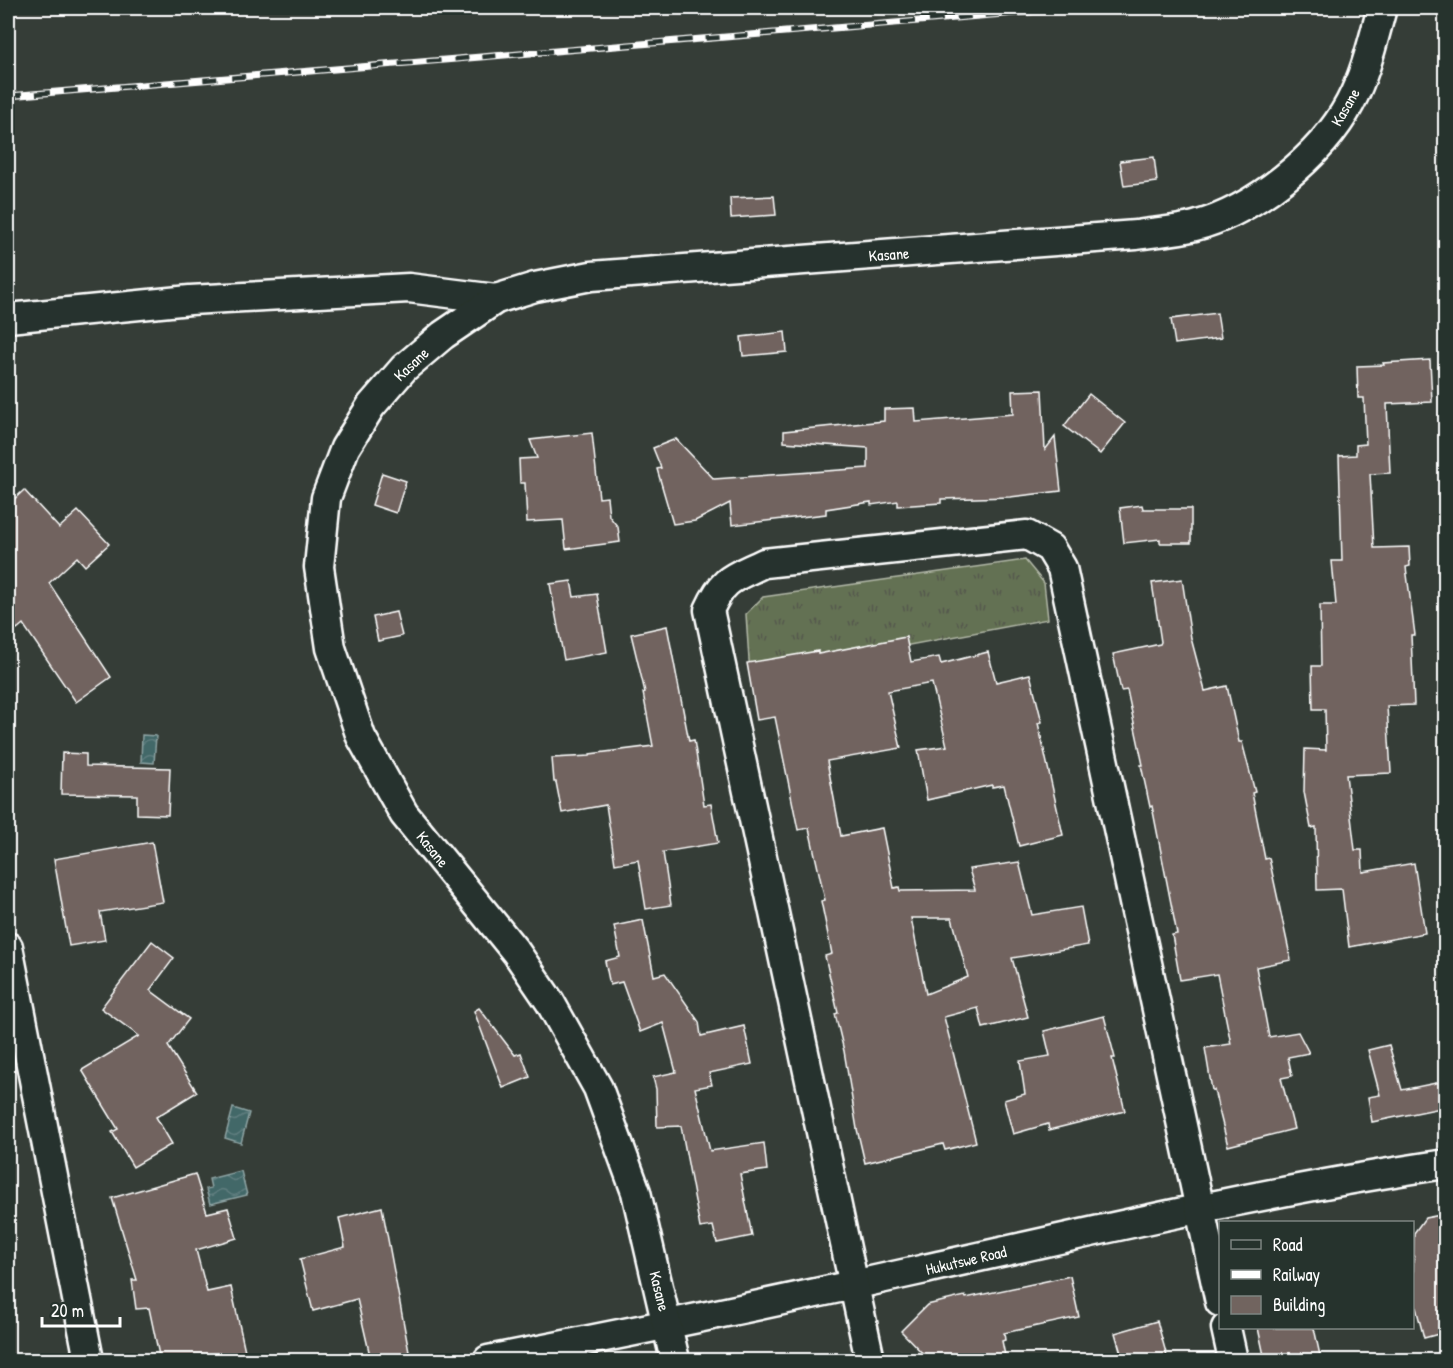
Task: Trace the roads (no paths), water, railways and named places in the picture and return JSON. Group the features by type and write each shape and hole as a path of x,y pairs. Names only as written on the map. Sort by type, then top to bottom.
{"street":[{"name":"Kasane","path":"675,1360 636,1192 598,1088 550,1002 516,952 404,814 361,737 331,648 319,567 326,498 345,448 371,406 404,368 444,335 496,299 536,287 591,276 1136,235 1196,225 1236,209 1269,190 1304,161 1331,132 1350,104 1364,72 1383,8"},
{"path":"8,318 190,300 409,288 496,299"},
{"path":"870,1360 709,610 716,594 727,580 764,563 1027,535 1050,548 1062,568 1219,1293"},
{"path":"8,947 89,1360"},
{"name":"Hukutswe Road","path":"488,1360 668,1325 1200,1207 1370,1175 1446,1164"},
{"path":"1226,1329 1233,1360"}],"water":[{"path":"142,735 156,736 154,763 141,762"},
{"path":"233,1108 249,1113 241,1143 225,1138"},
{"path":"241,1171 247,1195 210,1204 206,1189 211,1188 209,1179"}],"railway":[{"path":"8,96 1077,8"}]}
